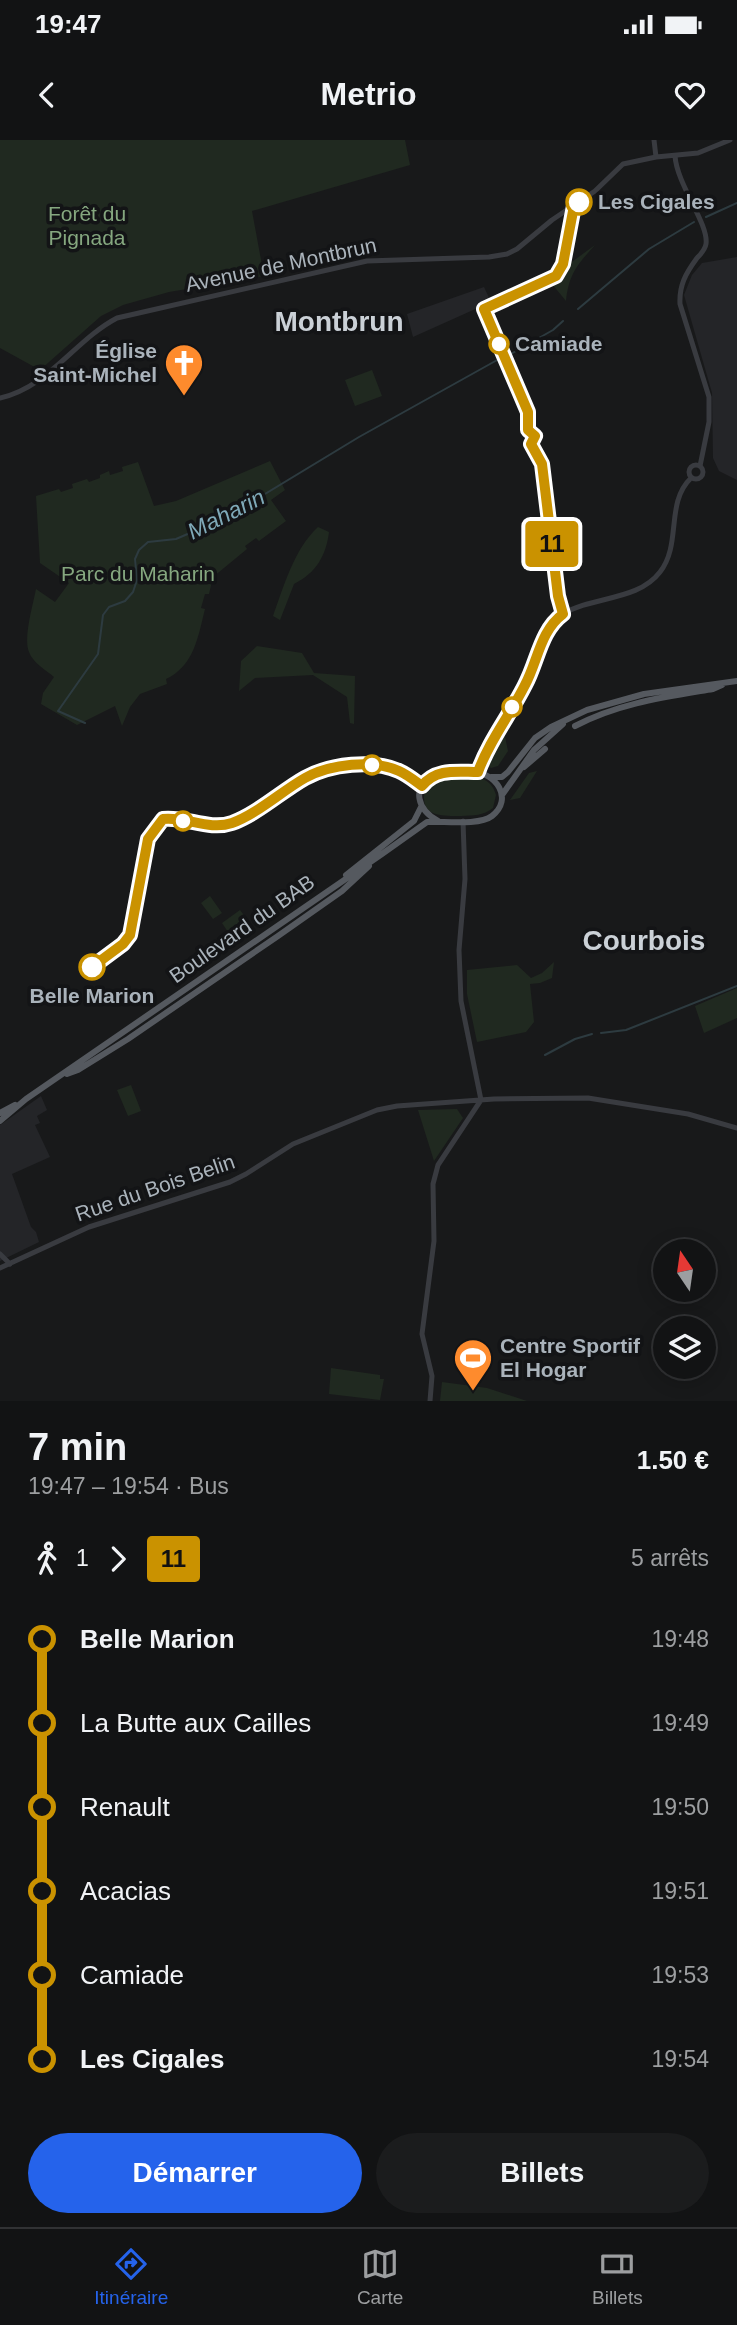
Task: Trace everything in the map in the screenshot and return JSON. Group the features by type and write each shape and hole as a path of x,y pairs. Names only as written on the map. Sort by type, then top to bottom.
{"main road":[{"path":"491,777 502,776 508,772 535,738 587,710 620,699 737,681"},
{"path":"575,726 626,705 713,689 726,682"},
{"path":"501,796 498,783 491,777 478,772 443,772 434,775 422,786 419,801 427,816 438,821 483,820 492,816 514,775 534,750 570,719"},
{"path":"514,775 545,749"},
{"name":"Boulevard du BAB","path":"339,882 352,867 414,821 421,807"},
{"name":"Boulevard du BAB","path":"0,1113 56,1079 420,825 427,821 438,821"},
{"path":"56,1079 78,1070 128,1039 278,936 342,891 382,854"},
{"name":"Boulevard du BAB","path":"0,1121 26,1099"}],"street":[{"path":"654,140 656,156"},
{"name":"Avenue de Montbrun","path":"0,398 30,388 102,327 117,318 368,261 507,254 595,191 617,168 628,162 710,150 730,140"},
{"path":"675,156 679,178 703,226 706,239 705,249 685,274 679,293 709,397 709,422 700,466 703,470 702,477 691,478"},
{"path":"691,478 690,468 694,465 700,466"},
{"path":"478,772 486,752 527,682 552,623 571,610 639,589 659,573 672,549 679,496 691,478"},
{"path":"430,1401 432,1376 422,1334 434,1241 433,1184 438,1165 481,1100 463,1019 461,992 459,948 465,879 463,821"},
{"name":"Rue du Bois Belin","path":"0,1268 89,1227 230,1182 293,1144 377,1110 397,1105 481,1100 606,1100 688,1114 737,1128"},
{"path":"461,1101 468,1118"},
{"path":"0,1254 10,1264"}],"shaded area":[{"path":"737,257 737,480 719,471 713,458 712,393 684,295 692,275 702,263"},
{"path":"484,287 491,302 413,337 407,314"},
{"path":"41,1096 47,1110 37,1116 40,1123 35,1125 50,1157 12,1174 39,1242 0,1261 0,1125"}],"green space":[{"name":"Forêt du Pignada","path":"0,140 405,140 410,165 252,211 264,276 169,292 123,305 101,316 40,370 0,348"},
{"path":"595,245 575,270 569,283 566,301 552,284 562,275 566,262 569,264"},
{"path":"372,370 382,396 355,406 345,380"},
{"name":"Parc du Maharin","path":"270,461 285,490 271,500 286,521 259,541 256,538 245,546 247,549 213,577 209,594 205,594 201,608 205,609 193,650 183,667 166,679 167,684 140,694 130,707 122,726 115,706 77,725 41,704 43,693 54,677 33,660 27,646 36,589 55,602 69,583 40,563 36,496 73,488 72,484 87,479 89,482 109,471 110,475 123,471 122,467 138,462 154,506 176,501"},
{"path":"318,527 329,532 325,549 314,569 294,584 280,620 273,616 291,568 302,546"},
{"path":"257,646 302,653 314,673 355,676 354,724 350,723 347,697 313,675 255,678 239,691 241,661"},
{"path":"501,731 504,732 508,751 498,766 491,768 485,763"},
{"path":"537,771 520,798 510,800 529,773"},
{"path":"479,778 489,783 496,795 493,808 482,814 461,816 439,815 428,810 424,798 425,789 436,779"},
{"path":"210,896 222,913 213,919 201,903"},
{"path":"240,910 249,922 230,935 222,923"},
{"path":"554,962 552,978 530,984 534,1022 526,1032 477,1042 467,994 467,970 517,965 531,978 542,973"},
{"path":"737,988 737,1018 704,1033 695,1006"},
{"path":"131,1085 141,1111 128,1116 117,1090"},
{"path":"457,1109 463,1118 434,1161 418,1110"},
{"path":"331,1368 380,1375 380,1379 384,1379 380,1400 329,1394"},
{"name":"Centre Sportif El Hogar","path":"442,1382 487,1388 527,1401 440,1401"}],"waterway":[{"name":"Maharin","path":"706,217 737,203"},
{"name":"Maharin","path":"578,309 649,249 694,222"},
{"name":"Maharin","path":"509,355 553,330 563,321"},
{"name":"Maharin","path":"85,723 58,711 98,654 103,615 109,607 125,601 133,592 137,580 135,559 139,550 148,542 176,539 227,517 359,437 499,359"},
{"path":"601,1033 626,1030 737,986"},
{"path":"545,1055 575,1039 592,1034"}],"bus line":[{"name":"11","path":"92,967 123,944 130,935 148,839 163,819 231,824 304,778 316,772 339,767 385,767 398,770 422,786 434,775 443,772 478,772 486,752 527,682 546,632 563,614 559,604 542,464 531,444 535,436 528,430 528,412 484,309 556,276 563,264 574,206 579,202"}],"place":[{"name":"Les Cigales","path":"579,202"},
{"name":"Camiade","path":"499,344"},
{"name":"Église Saint-Michel","path":"184,397"},
{"name":"Belle Marion","path":"92,967"},
{"name":"Centre Sportif El Hogar","path":"473,1392"}],"district":[{"name":"Montbrun","path":"339,321"},
{"name":"Courbois","path":"644,940"}]}
